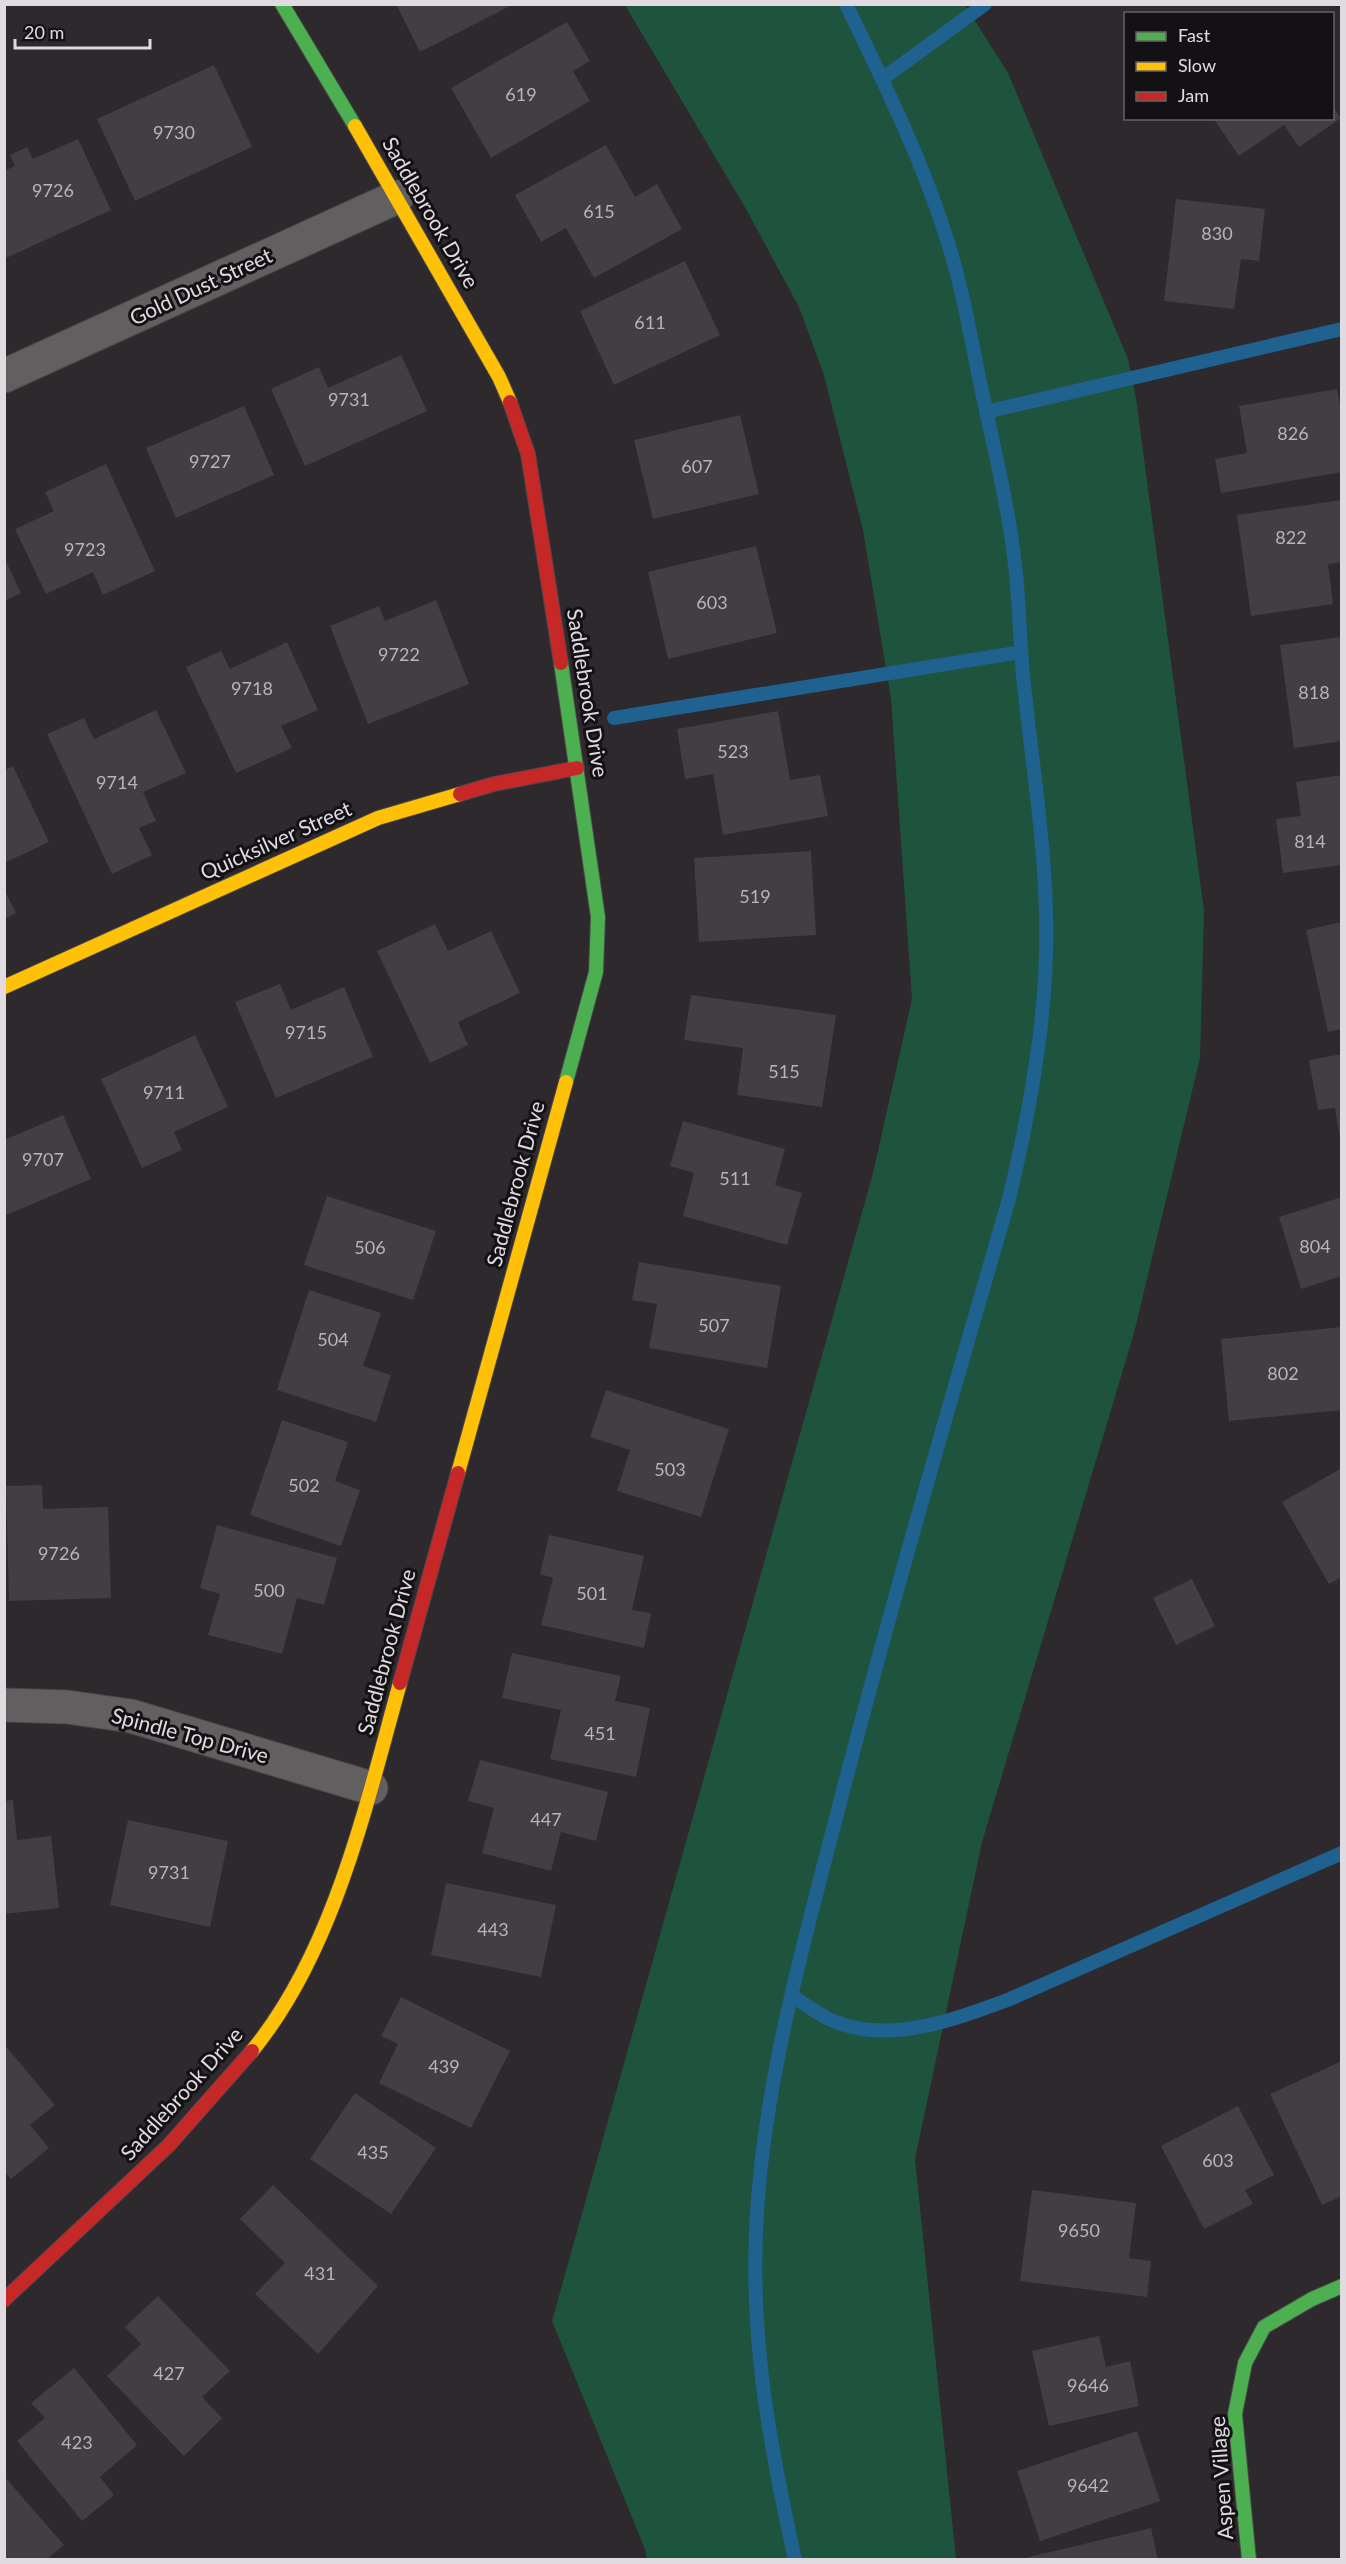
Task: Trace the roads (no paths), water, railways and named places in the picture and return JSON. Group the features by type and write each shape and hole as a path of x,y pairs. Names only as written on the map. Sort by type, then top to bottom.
{"street":[{"name":"Saddlebrook Drive","path":"4,2300 160,2154 205,2106 258,2043 298,1980 330,1909 357,1839 596,972 598,917 528,454 499,376 397,197 282,4"},
{"name":"Gold Dust Street","path":"4,376 397,197"},
{"name":"Quicksilver Street","path":"4,987 378,818 494,784 577,768"},
{"name":"Spindle Top Drive","path":"4,1705 67,1707 131,1716 371,1788"},
{"name":"Aspen Village","path":"1249,2559 1235,2414 1245,2363 1264,2327 1312,2299 1341,2286"}],"waterway":[{"path":"795,2560 769,2430 756,2301 757,2212 768,2112 799,1961 857,1737 1009,1199 1037,1057 1045,984 1046,948 1043,855 1023,671 1013,551 1001,480 966,315 938,212 902,122 846,4"},
{"path":"882,79 985,4"},
{"path":"986,412 1342,329"},
{"path":"614,718 1021,652"},
{"path":"793,1996 824,2017 857,2028 901,2030 946,2021 1010,1999 1342,1853"}]}
